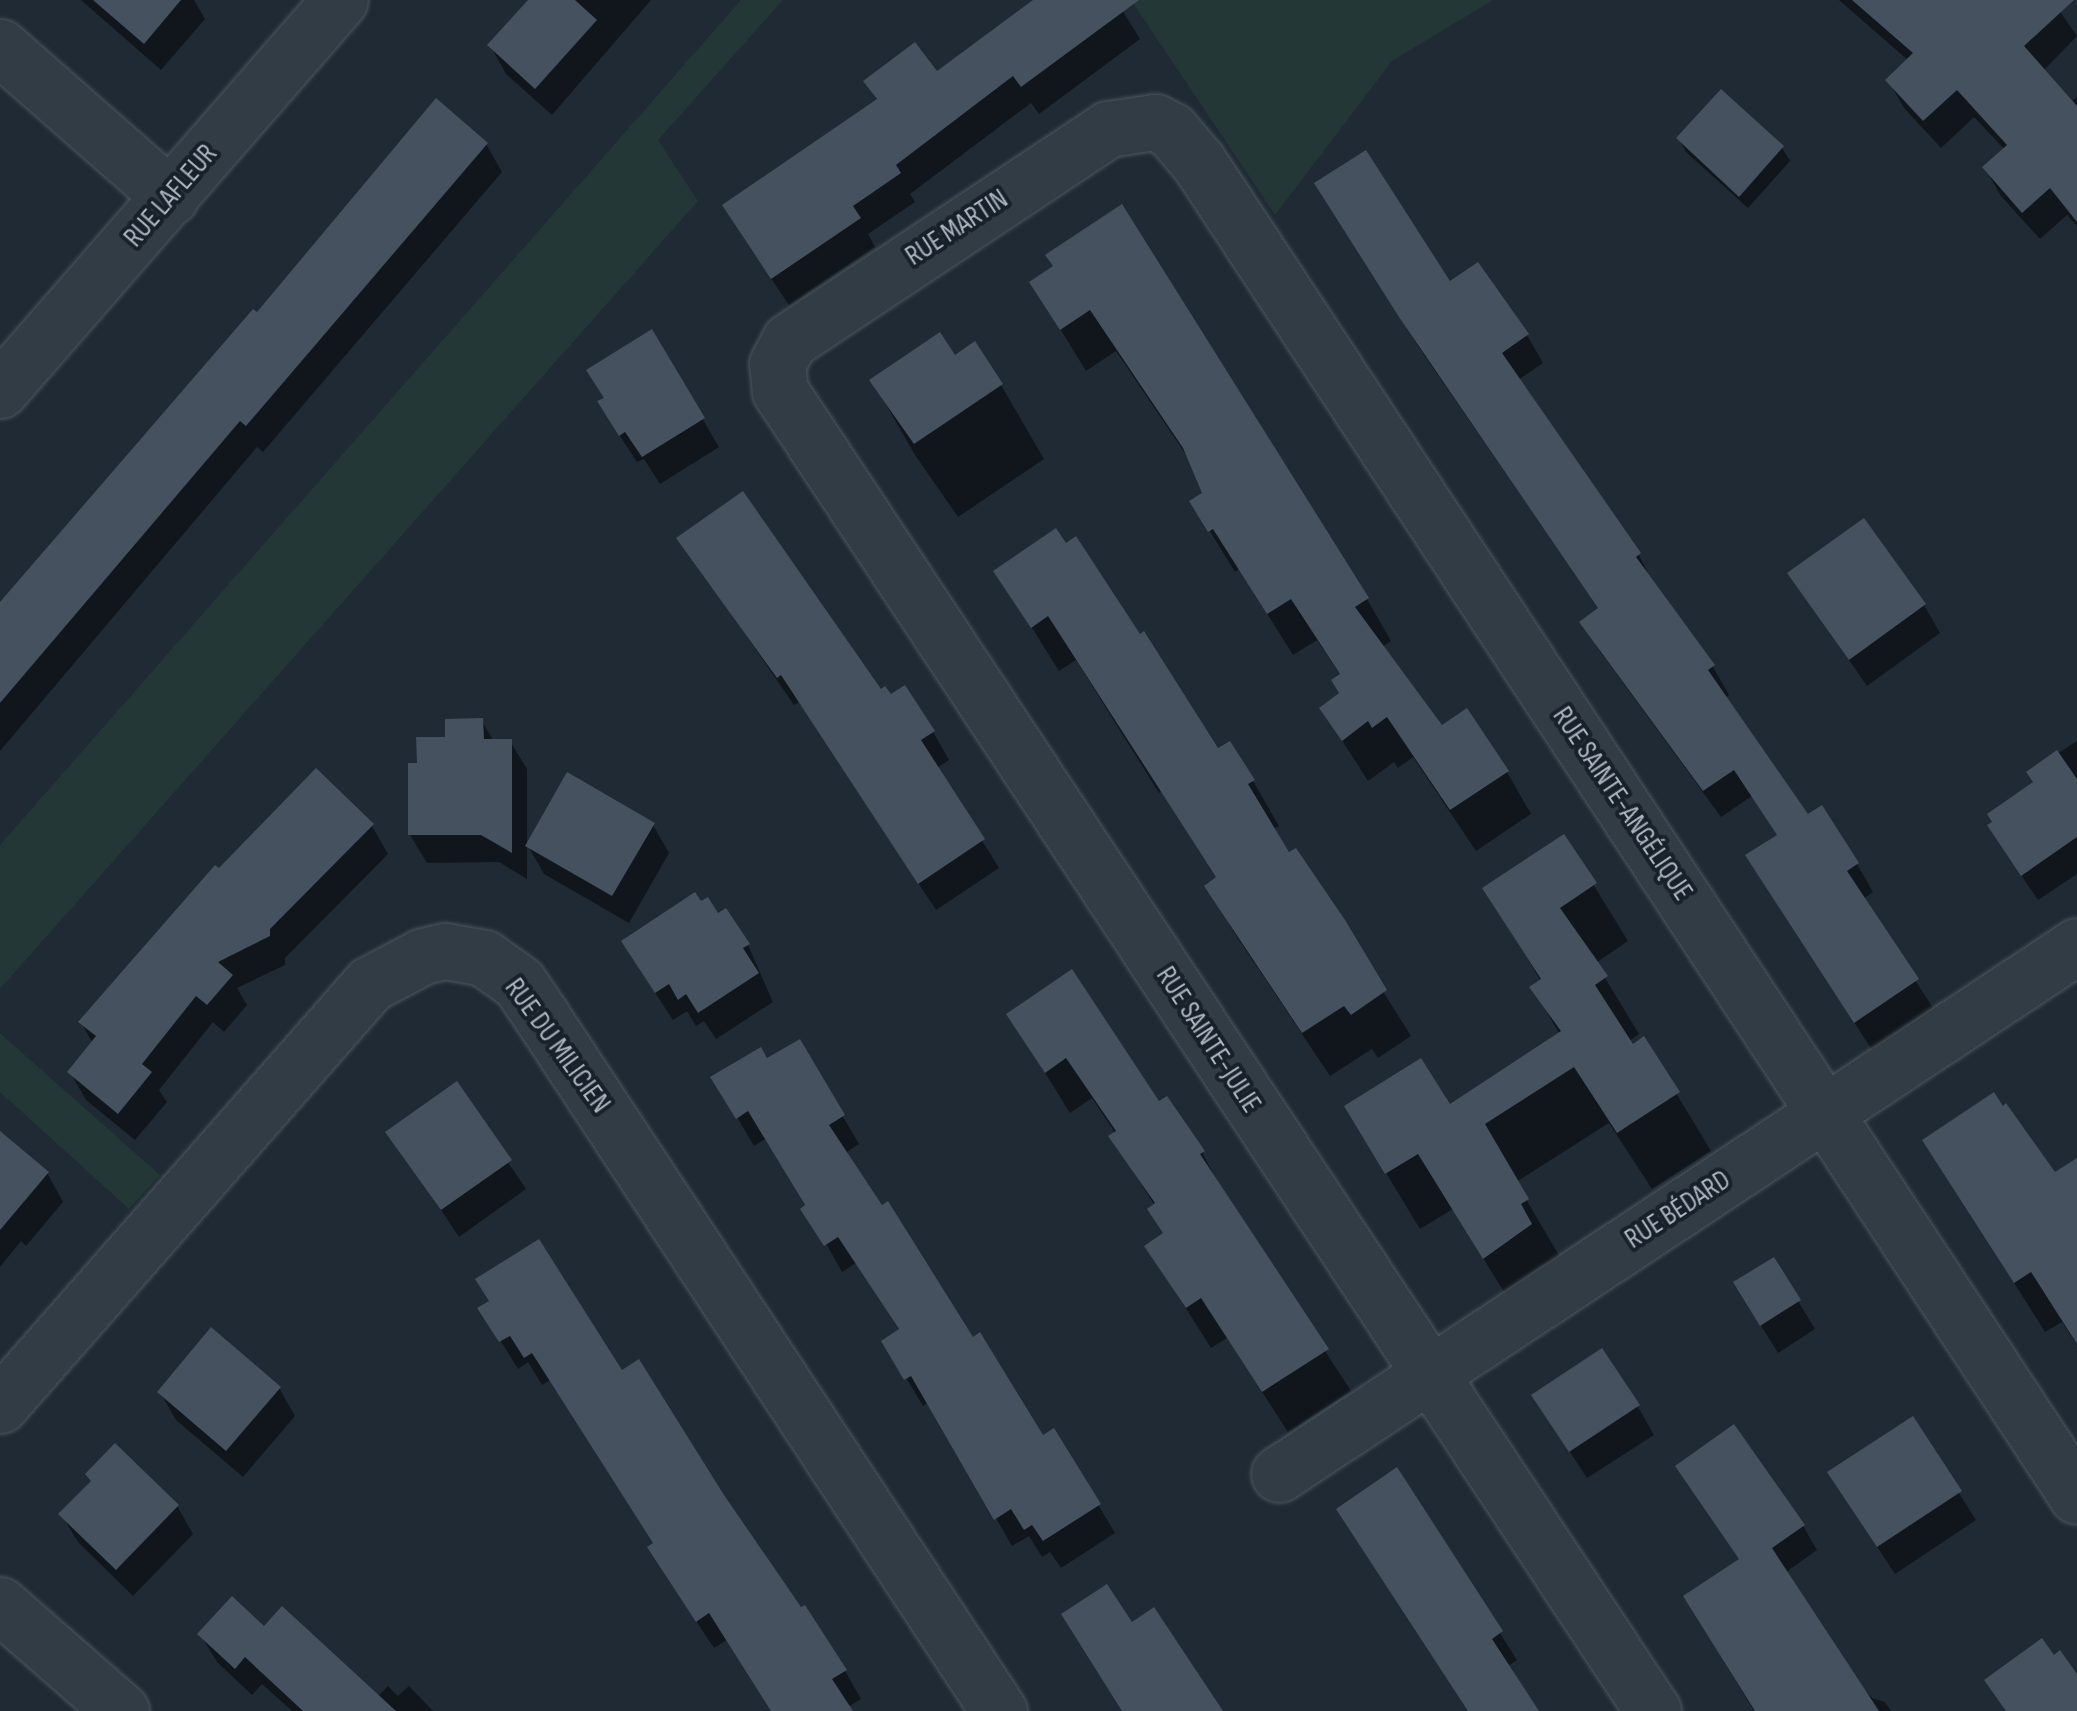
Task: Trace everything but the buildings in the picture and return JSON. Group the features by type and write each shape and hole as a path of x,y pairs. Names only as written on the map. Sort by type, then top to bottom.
{"street":[{"name":"RUE LAFLEUR","path":"0,390 340,0"},
{"path":"0,48 171,196"},
{"name":"RUE MARTIN","path":"777,364 784,347 804,330 1093,139 1123,124 1155,122"},
{"name":"RUE SAINTE-ANGÉLIQUE","path":"1155,122 1171,130 1200,163 2077,1496"},
{"name":"RUE SAINTE-JULIE","path":"777,364 786,404 1652,1711"},
{"name":"RUE BÉDARD","path":"1279,1474 2077,946"},
{"name":"RUE DU MILICIEN","path":"0,1406 370,984 423,956 446,951 484,958 518,983 542,1017 999,1711"},
{"path":"0,1604 121,1711"}],"green space":[{"path":"741,0 783,0 658,140 698,201 0,989 0,845"},
{"path":"1131,0 1493,0 1392,61 1275,215"},
{"path":"0,1033 160,1175 129,1209 0,1092"}]}
